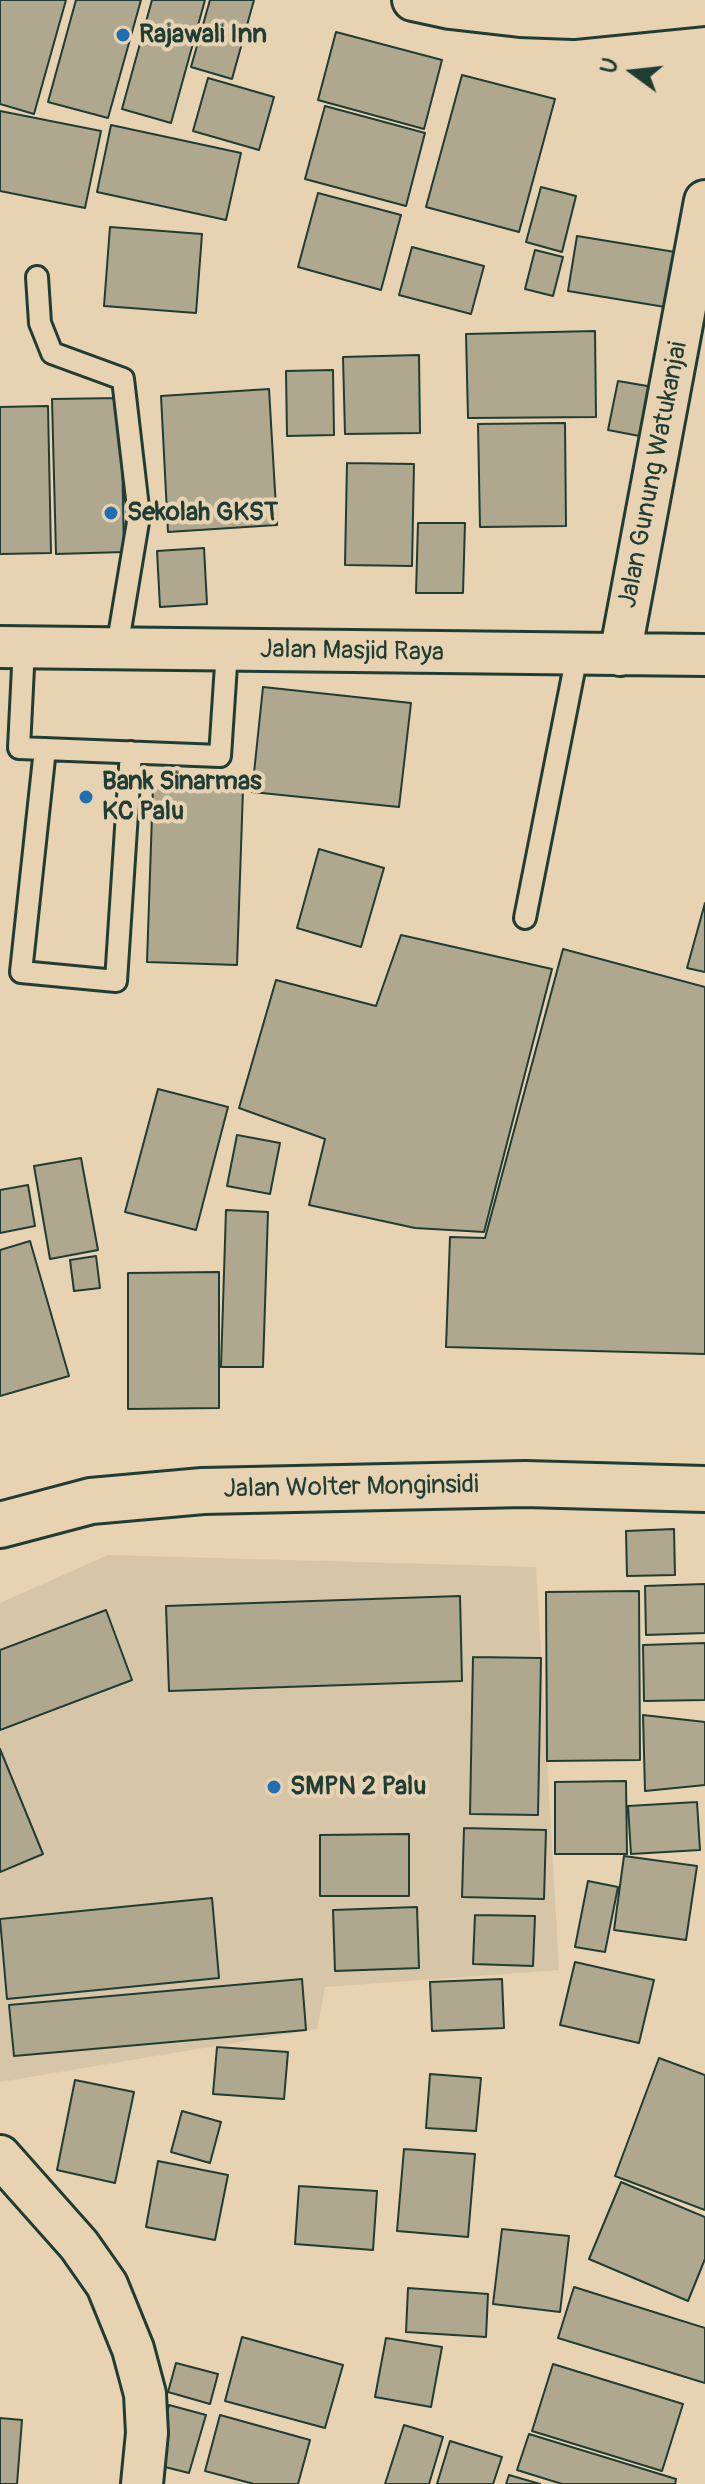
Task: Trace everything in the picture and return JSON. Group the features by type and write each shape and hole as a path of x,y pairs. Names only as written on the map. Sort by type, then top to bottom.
{"highway":[{"name":"Jalan Wolter Monginsidi","path":"0,1525 91,1501 203,1491 525,1484 705,1489"}],"street":[{"path":"413,0 450,8 520,16 573,18 705,5"},
{"name":"Jalan Gunung Watukanjai","path":"620,655 705,201"},
{"name":"Jalan Masjid Raya","path":"12,647 705,655"},
{"path":"0,2156 79,2245 107,2285 133,2349 145,2394 147,2433 142,2484"}],"lane":[{"path":"37,277 40,323 52,353 123,379 139,516 117,648"},
{"path":"12,647 19,748 220,756 227,650"},
{"path":"525,918 577,655"},
{"path":"45,749 21,972 116,981 131,752"}],"shaded area":[{"name":"SMPN 2 Palu","path":"108,1555 536,1567 559,1970 325,1987 317,2029 0,2082 0,1603"}],"building":[{"path":"0,0 66,0 34,114 0,104"},
{"path":"76,0 141,0 108,118 48,102"},
{"path":"152,0 205,0 171,123 122,109"},
{"path":"210,0 254,0 232,79 191,67"},
{"path":"336,32 442,60 424,129 318,100"},
{"path":"462,75 555,99 519,232 426,207"},
{"path":"208,78 274,97 259,150 193,131"},
{"path":"325,106 425,133 406,206 305,179"},
{"path":"0,111 101,131 85,208 0,191"},
{"path":"111,125 241,153 226,220 97,192"},
{"path":"541,187 576,196 562,252 526,242"},
{"path":"318,193 401,215 381,290 298,267"},
{"path":"110,227 202,234 196,313 104,306"},
{"path":"577,236 675,252 665,307 568,291"},
{"path":"412,247 484,266 471,314 399,295"},
{"path":"535,250 563,257 553,296 525,289"},
{"path":"595,331 596,417 468,418 466,334"},
{"path":"419,355 420,433 345,434 343,357"},
{"path":"333,370 334,435 287,436 286,371"},
{"path":"618,381 659,388 650,438 608,430"},
{"path":"269,389 277,525 168,532 161,396"},
{"path":"121,398 124,552 56,554 52,399"},
{"path":"48,406 51,553 0,554 0,407"},
{"path":"565,423 566,526 480,527 478,424"},
{"path":"347,463 414,464 412,566 345,565"},
{"path":"418,523 465,523 463,593 416,593"},
{"path":"204,548 207,604 160,607 157,551"},
{"path":"263,687 411,703 399,807 252,792"},
{"path":"153,786 243,789 237,965 147,962"},
{"path":"319,849 384,868 361,947 297,928"},
{"path":"705,903 705,972 687,968"},
{"path":"401,935 552,969 484,1232 415,1228 309,1205 325,1139 239,1108 276,980 376,1006"},
{"path":"563,949 705,987 705,1354 446,1347 450,1237 485,1238"},
{"path":"158,1089 228,1107 196,1230 125,1212"},
{"path":"237,1135 280,1143 270,1194 227,1186"},
{"path":"81,1158 98,1250 50,1259 34,1166"},
{"path":"28,1185 35,1226 0,1233 0,1190"},
{"path":"226,1210 268,1212 263,1367 221,1367"},
{"path":"30,1241 69,1376 0,1396 0,1250"},
{"path":"96,1256 100,1288 74,1291 70,1260"},
{"path":"219,1272 219,1408 128,1409 128,1273"},
{"path":"674,1529 675,1575 627,1576 626,1531"},
{"path":"705,1584 705,1633 646,1635 645,1586"},
{"path":"639,1591 640,1760 547,1761 546,1592"},
{"path":"460,1596 462,1681 169,1691 166,1606"},
{"path":"106,1610 132,1680 0,1730 0,1650"},
{"path":"705,1643 705,1700 644,1701 643,1645"},
{"path":"473,1657 541,1658 538,1815 470,1814"},
{"path":"643,1715 705,1722 705,1785 645,1791"},
{"path":"0,1749 43,1854 0,1872"},
{"path":"626,1781 627,1854 555,1854 555,1782"},
{"path":"697,1802 700,1850 631,1854 628,1806"},
{"path":"464,1828 546,1830 544,1899 462,1897"},
{"path":"409,1834 409,1896 320,1896 320,1835"},
{"path":"624,1856 697,1866 686,1940 614,1930"},
{"path":"588,1881 618,1887 605,1952 575,1947"},
{"path":"212,1898 219,1978 7,1999 0,1919"},
{"path":"417,1907 419,1968 335,1971 333,1910"},
{"path":"475,1915 535,1916 533,1966 473,1964"},
{"path":"575,1962 654,1980 639,2043 560,2025"},
{"path":"302,1979 306,2030 14,2056 9,2005"},
{"path":"502,1979 504,2028 432,2031 430,1982"},
{"path":"217,2047 288,2052 284,2099 213,2094"},
{"path":"659,2058 705,2075 705,2210 615,2176"},
{"path":"430,2074 481,2078 476,2131 426,2128"},
{"path":"75,2080 134,2092 115,2183 57,2170"},
{"path":"182,2111 221,2122 210,2163 171,2152"},
{"path":"404,2149 475,2154 468,2237 397,2231"},
{"path":"158,2161 228,2175 215,2240 146,2227"},
{"path":"621,2182 705,2217 705,2259 688,2301 589,2259"},
{"path":"299,2186 377,2191 373,2250 295,2244"},
{"path":"502,2229 569,2236 560,2312 493,2304"},
{"path":"574,2287 705,2328 705,2383 558,2338"},
{"path":"408,2288 488,2294 486,2337 406,2332"},
{"path":"242,2337 343,2365 325,2428 225,2401"},
{"path":"386,2338 442,2347 431,2407 375,2397"},
{"path":"176,2363 218,2374 210,2404 168,2392"},
{"path":"553,2364 683,2404 662,2471 532,2431"},
{"path":"169,2405 206,2415 189,2473 153,2464"},
{"path":"220,2415 310,2440 298,2484 254,2484 205,2471"},
{"path":"0,2418 22,2420 17,2484 0,2484"},
{"path":"404,2425 443,2437 429,2484 385,2484"},
{"path":"529,2434 676,2479 675,2484 562,2484 517,2470"},
{"path":"450,2441 502,2457 493,2484 437,2484"},
{"path":"509,2475 540,2484 506,2484"}],"place":[{"name":"Rajawali Inn","path":"123,35"},
{"name":"Sekolah GKST","path":"111,513"},
{"name":"Bank Sinarmas KC Palu","path":"86,797"},
{"name":"SMPN 2 Palu","path":"274,1787"}]}
